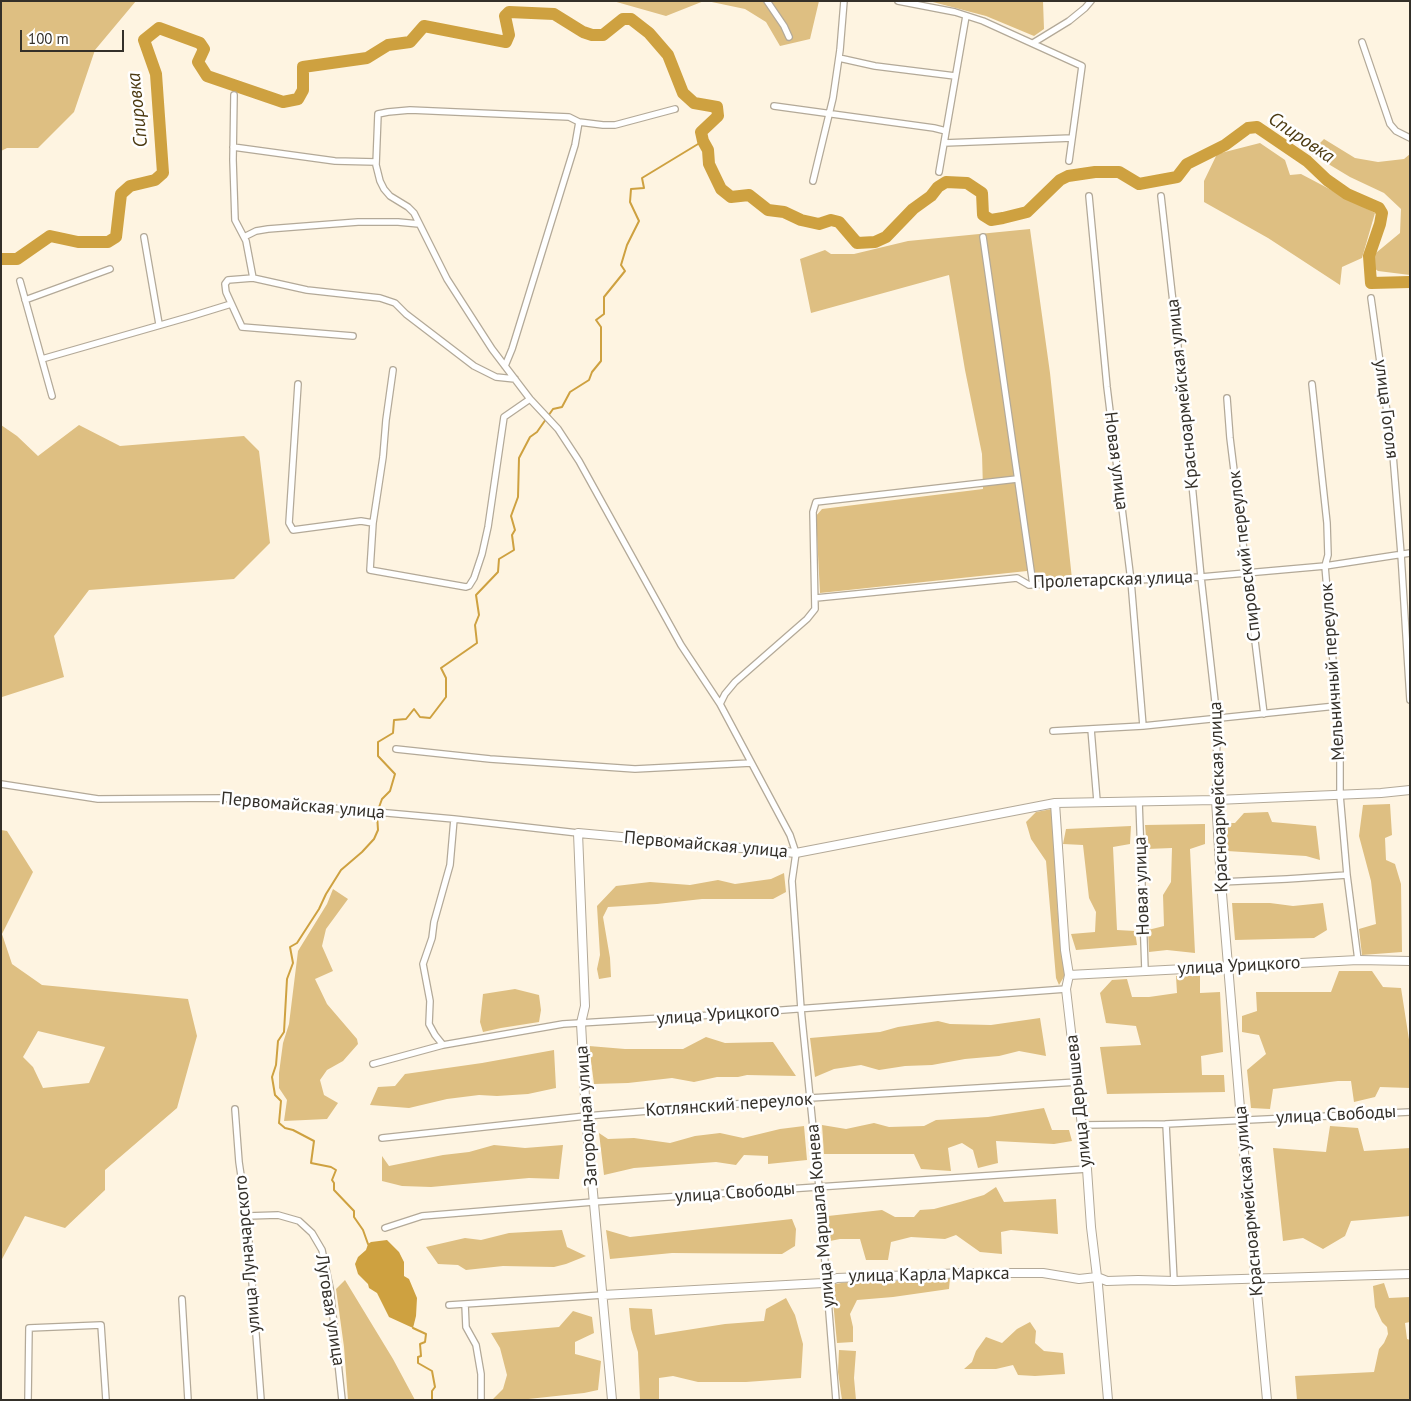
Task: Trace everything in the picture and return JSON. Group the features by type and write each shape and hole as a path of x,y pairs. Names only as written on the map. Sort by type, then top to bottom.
{"street":[{"path":"766,1 784,26 789,37"},
{"path":"813,181 829,114 839,58 844,1"},
{"path":"900,1 920,4 984,21 1082,66 1069,161"},
{"path":"1033,43 1068,21 1091,1"},
{"path":"938,172 966,16"},
{"path":"1362,42 1390,124 1396,131 1410,138"},
{"path":"839,58 875,66 955,76"},
{"path":"234,95 235,220 244,237 254,278"},
{"path":"774,106 946,131"},
{"path":"675,109 615,125 579,122 569,117 556,116 410,110 388,112 378,114 376,162 380,181 384,189 390,196 414,213 446,279 492,350 530,399 553,423 579,461 681,645 720,704 790,835 796,853"},
{"path":"505,366 512,349 575,145 579,122"},
{"path":"944,143 1072,138"},
{"path":"233,147 335,161 376,162"},
{"name":"Новая улица","path":"1089,196 1106,387 1131,581 1143,726"},
{"name":"Красноармейская улица","path":"1161,196 1217,719 1216,800 1221,882 1267,1400"},
{"path":"244,237 268,229 348,222 382,221 419,224"},
{"path":"144,237 159,324"},
{"path":"983,238 1032,585"},
{"path":"26,300 110,269"},
{"path":"353,336 242,327 226,292 225,284 228,280 254,278 307,290 380,298 395,303 406,314 474,366 496,377 515,379"},
{"path":"20,281 52,396"},
{"name":"улица Гоголя","path":"1371,298 1393,455 1410,700"},
{"path":"42,358 231,304"},
{"path":"393,370 373,523 370,570 469,586 474,578 486,536 504,417 530,399"},
{"path":"298,384 289,523 293,530 361,521 373,523"},
{"name":"Мельничный переулок","path":"1312,384 1327,523 1328,554 1325,566 1340,745 1340,795 1347,875 1358,960"},
{"name":"Спировский переулок","path":"1227,398 1230,438 1264,714"},
{"path":"720,704 725,694 735,682 807,620 815,609 813,512 816,502 1017,479"},
{"name":"Пролетарская улица","path":"816,598 1017,578 1032,585 1201,577 1325,566 1410,553"},
{"path":"1053,731 1143,726 1336,706"},
{"path":"1091,729 1097,801"},
{"path":"396,749 490,760 625,769 751,763"},
{"name":"Первомайская улица","path":"1,784 98,799 221,798 796,853 1055,803 1216,800 1410,790"},
{"name":"Новая улица","path":"1139,801 1145,970"},
{"name":"улица Дерышева","path":"1055,803 1065,950 1069,975 1066,989 1087,1169 1091,1226 1107,1371 1108,1400"},
{"path":"443,1045 429,1024 430,1001 423,964 432,938 434,922 450,865 454,819"},
{"name":"Загородная улица","path":"578,833 585,1006 581,1023 586,1116 612,1400"},
{"name":"улица Маршала Конева","path":"796,853 792,881 801,1009 819,1187 836,1400"},
{"path":"1221,882 1287,880 1347,875"},
{"name":"улица Урицкого","path":"1069,975 1358,960 1410,961"},
{"name":"улица Урицкого","path":"373,1064 443,1045 563,1024 801,1009 1066,989"},
{"name":"Котлянский переулок","path":"382,1138 586,1116 810,1098 1078,1082"},
{"name":"улица Луначарского","path":"235,1109 239,1162 247,1216 262,1400"},
{"name":"улица Свободы","path":"1081,1125 1166,1124 1410,1112"},
{"path":"1166,1124 1174,1281"},
{"name":"улица Свободы","path":"385,1228 422,1216 593,1202 1087,1169"},
{"name":"Луговая улица","path":"247,1216 278,1215 299,1221 312,1233 322,1250 330,1288 342,1400"},
{"name":"улица Карла Маркса","path":"449,1305 823,1283 847,1277 965,1272 1042,1274 1079,1279 1097,1277 1107,1281 1174,1281 1410,1274"},
{"path":"182,1299 188,1400"},
{"path":"465,1304 466,1327 476,1345 481,1400"},
{"path":"28,1400 29,1328 100,1325 106,1400"}],"shaded area":[{"path":"1,1 136,1 95,50 74,112 38,148 7,148 1,151"},
{"path":"613,1 704,1 666,16"},
{"path":"707,1 819,1 810,39 780,46 766,22 745,9"},
{"path":"929,1 1043,1 1044,29 1034,36 986,16"},
{"path":"1324,139 1355,158 1378,162 1404,159 1410,154 1410,275 1378,271 1371,266 1371,257 1400,233 1401,209 1384,193 1350,177 1310,153"},
{"path":"1260,143 1285,160 1290,175 1301,174 1375,213 1362,258 1342,267 1340,285 1268,238 1204,202 1204,181 1217,154"},
{"path":"1030,229 1050,373 1072,579 1030,581 1027,571 820,593 816,516 822,509 983,489 982,454 949,275 811,313 800,259 825,250 831,254 854,254 908,241"},
{"path":"1,425 17,436 38,456 79,425 120,446 244,436 259,451 270,543 234,579 89,590 54,636 64,677 2,697 1,700"},
{"path":"1390,804 1392,835 1385,838 1386,860 1395,864 1401,884 1402,952 1362,955 1359,929 1376,924 1371,881 1359,836 1363,805"},
{"path":"1052,809 1059,931 1065,975 1059,985 1056,978 1046,861 1031,839 1026,822 1036,812"},
{"path":"1268,812 1272,822 1316,826 1320,860 1306,856 1227,851 1226,823 1235,823 1244,813"},
{"path":"1205,824 1205,844 1190,849 1195,953 1167,950 1149,952 1148,930 1164,926 1163,895 1171,882 1172,848 1147,849 1145,825"},
{"path":"1131,826 1130,844 1113,847 1117,930 1135,931 1137,945 1076,950 1071,934 1095,932 1096,912 1089,898 1083,845 1063,844 1066,829"},
{"path":"1,830 7,831 33,872 2,934 12,964 42,985 188,999 197,1036 177,1108 105,1170 105,1190 65,1228 25,1216 1,1261","holes":["38,1031 105,1047 89,1083 43,1088 33,1067 23,1057"]},
{"path":"784,873 786,892 773,899 702,899 608,907 603,917 610,958 611,977 599,979 597,969 600,955 597,906 616,886 650,882 690,885 718,880 735,884 771,879"},
{"path":"333,889 348,899 326,929 322,946 333,971 315,979 327,1004 357,1039 358,1044 343,1061 327,1070 320,1080 324,1095 338,1103 327,1119 284,1121 287,1100 279,1088 279,1073 283,1043 289,1024 298,951 327,904"},
{"path":"1232,903 1270,903 1293,906 1323,903 1327,930 1314,938 1235,940"},
{"path":"1339,971 1372,971 1383,987 1401,988 1410,1046 1410,1088 1380,1087 1375,1097 1354,1102 1351,1081 1273,1089 1270,1109 1251,1108 1247,1070 1266,1054 1259,1035 1242,1032 1242,1016 1257,1011 1256,992 1331,992"},
{"path":"1176,976 1200,976 1200,993 1220,992 1223,1052 1201,1056 1202,1075 1224,1075 1225,1092 1107,1094 1100,1047 1141,1045 1136,1026 1106,1023 1100,993 1112,980 1127,979 1132,997 1149,997 1177,993"},
{"path":"515,989 539,995 541,1010 539,1022 483,1032 480,1022 483,994"},
{"path":"1040,1018 1046,1056 1019,1051 999,1056 879,1070 861,1065 834,1069 815,1077 810,1038 880,1032 898,1027 938,1021 950,1024 991,1025"},
{"path":"706,1037 725,1043 773,1042 796,1076 747,1075 717,1077 694,1082 672,1078 628,1083 594,1084 589,1046 625,1049 683,1049"},
{"path":"554,1050 556,1088 528,1094 479,1095 447,1099 409,1108 370,1105 378,1087 395,1086 405,1074"},
{"path":"1044,1108 1052,1130 1069,1130 1072,1141 1054,1144 996,1141 998,1163 978,1168 973,1150 962,1143 948,1148 951,1171 921,1169 914,1154 824,1154 822,1125 846,1129 874,1123 889,1127 924,1126 936,1120 988,1117"},
{"path":"804,1126 807,1160 768,1164 768,1156 744,1155 736,1165 716,1162 634,1168 604,1175 599,1133 608,1139 634,1138 670,1143 695,1136 720,1133 743,1138 780,1129"},
{"path":"1330,1126 1358,1128 1364,1151 1410,1148 1410,1216 1351,1221 1345,1236 1323,1249 1303,1238 1283,1241 1273,1148 1326,1152"},
{"path":"494,1145 525,1148 563,1145 559,1179 529,1178 431,1187 402,1186 382,1181 382,1156 389,1166 443,1155 469,1152"},
{"path":"996,1187 1004,1202 1056,1199 1058,1234 1011,1230 1001,1232 1002,1254 980,1252 956,1235 945,1239 911,1237 891,1242 888,1260 866,1260 860,1239 830,1241 828,1216 882,1210 895,1217 914,1217 920,1210 934,1209 984,1195"},
{"path":"792,1219 796,1229 795,1246 782,1254 672,1253 610,1259 606,1230 630,1237"},
{"path":"562,1230 567,1247 586,1256 554,1267 503,1266 466,1270 458,1265 438,1264 426,1247 465,1238 481,1240 509,1233"},
{"path":"387,1240 399,1252 404,1262 404,1276 409,1279 417,1298 413,1328 389,1317 377,1293 369,1288 368,1284 358,1274 355,1264 358,1257 366,1250 368,1244"},
{"path":"950,1278 949,1289 857,1300 850,1314 853,1327 853,1342 837,1343 833,1301 835,1284 861,1280 896,1281"},
{"path":"345,1280 393,1359 415,1400 348,1400 344,1347 336,1289"},
{"path":"1384,1283 1389,1298 1410,1297 1410,1322 1405,1323 1407,1339 1410,1340 1410,1400 1297,1400 1295,1376 1374,1372 1379,1349 1388,1334 1387,1327 1382,1322 1375,1307 1373,1286"},
{"path":"786,1298 795,1315 803,1344 801,1378 746,1382 698,1382 673,1376 659,1378 659,1400 640,1400 638,1352 631,1329 629,1308 652,1309 655,1335 725,1324 764,1321 766,1309"},
{"path":"573,1311 592,1317 594,1333 575,1342 575,1354 601,1361 598,1390 519,1400 492,1400 503,1389 507,1375 500,1348 491,1333 559,1327"},
{"path":"1030,1322 1036,1331 1035,1343 1044,1351 1063,1353 1065,1374 1018,1375 1013,1365 996,1369 964,1369 972,1362 976,1351 986,1337 1002,1343 1017,1329"},
{"path":"839,1350 856,1351 854,1378 856,1400 842,1400 838,1372"}],"waterway":[{"name":"Спировка","path":"1,259 17,259 50,236 78,242 108,242 116,237 121,194 130,186 155,180 163,173 156,74 144,40 159,28 200,43 204,49 198,62 207,76 283,102 298,99 303,90 303,67 367,58 388,45 410,42 424,26 506,42 509,35 505,16 509,12 554,14 583,32 592,35 603,35 623,19 631,19 649,33 668,55 683,93 694,103 717,107 718,116 701,132 708,150 709,164 721,189 731,197 749,195 768,210 784,212 801,220 819,224 831,220 839,222 857,243 875,242 886,237 913,209 946,182 967,183 982,193 983,215 991,220 1003,218 1027,212 1060,180 1068,176 1095,172 1119,172 1139,184 1177,177 1187,164 1225,145 1248,128 1257,127 1307,161 1327,180 1347,194 1379,208 1382,213 1380,224 1369,256 1371,283 1410,282"},
{"path":"378,810 382,799 390,791 395,774 378,756 378,742 393,733 394,720 406,719 414,709 420,717 430,718 446,697 446,678 441,668 477,643 475,625 479,615 476,595 498,572 499,559 514,550 512,535 515,530 511,516 518,497 519,458 530,437 537,432 553,409 562,407 570,392 589,380 592,372 601,361 601,327 596,320 604,314 604,297 625,271 621,265 627,245 639,221 630,202 631,189 644,188 642,178 703,141"},
{"path":"368,1244 363,1230 354,1217 354,1211 334,1190 332,1180 336,1170 331,1167 311,1163 314,1141 285,1128 279,1123 281,1101 275,1095 272,1077 276,1065 278,1041 284,1032 287,979 293,963 290,947 297,943 341,870 374,839 378,830 377,814"},
{"path":"413,1328 426,1334 425,1342 420,1344 421,1356 418,1357 418,1363 432,1371 435,1387 432,1391 432,1400"}]}
